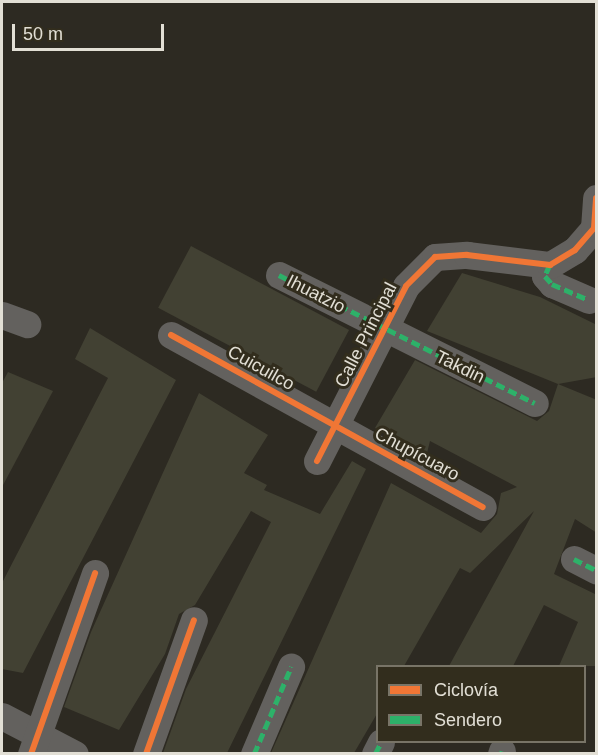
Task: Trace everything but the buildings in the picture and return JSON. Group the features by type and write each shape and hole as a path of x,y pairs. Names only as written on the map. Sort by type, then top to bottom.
{"street":[{"path":"589,300 552,284 545,276 550,264 575,250 596,229 597,198"},
{"name":"Calle Principal","path":"317,460 336,428 406,286 435,257 467,255 550,264"},
{"name":"Ihuatzio","path":"279,275 385,330"},
{"path":"2,315 27,324"},
{"name":"Takdin","path":"385,330 535,404"},
{"name":"Cuicuilco","path":"171,335 336,428"},
{"name":"Chupícuaro","path":"336,428 483,507"},
{"path":"35,745 95,573"},
{"path":"147,753 194,620"},
{"path":"254,753 291,667"},
{"path":"2,716 35,745 75,753"}],"marked path":[{"path":"550,265 545,276 552,284 589,300"},
{"path":"279,275 535,403"},
{"path":"574,559 596,570"},
{"path":"254,754 291,667"},
{"path":"375,754 380,743"}],"cycle path":[{"path":"317,461 406,286 435,257 467,255 550,265 575,250 594,228 596,198"},
{"path":"171,335 483,507"},
{"path":"31,754 95,573"},
{"path":"146,754 194,620"}]}
